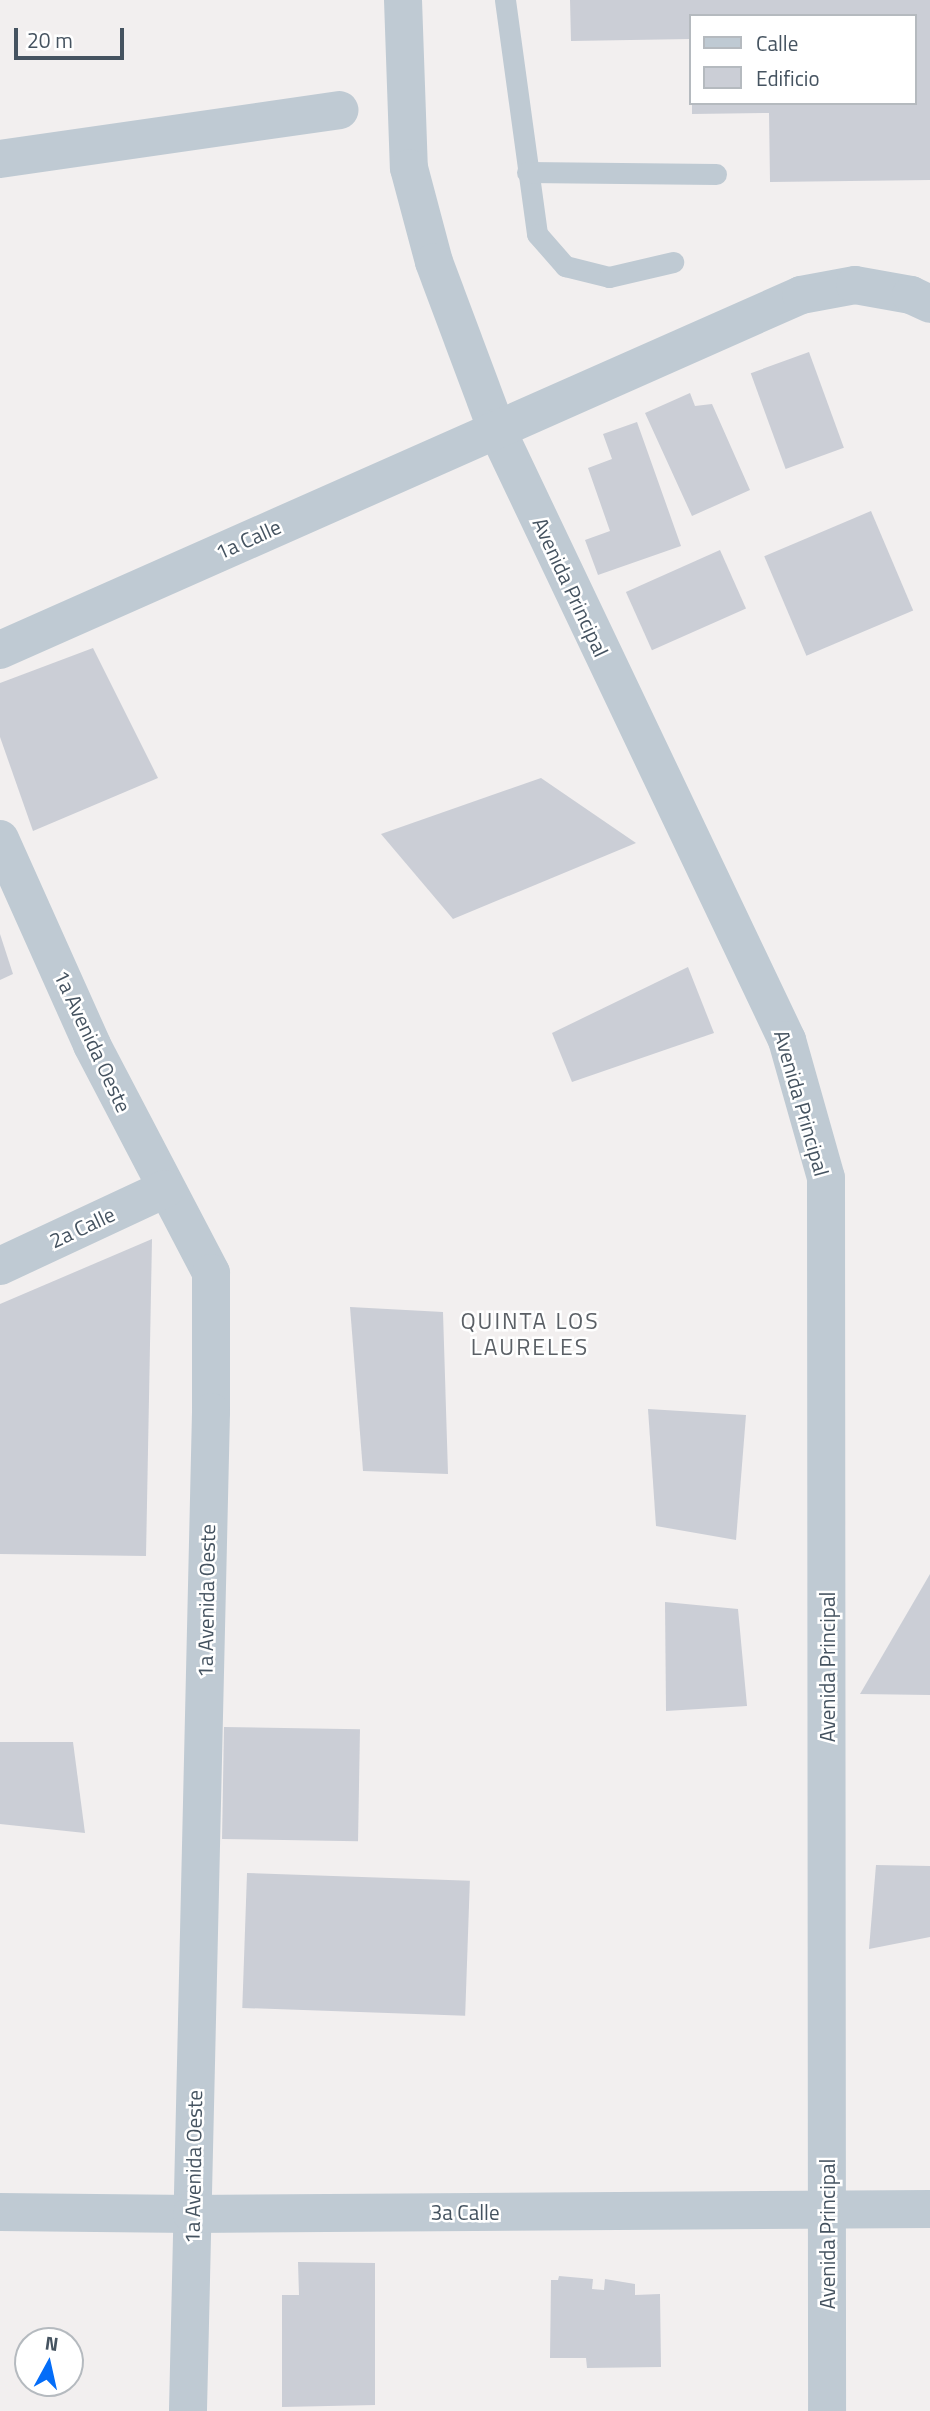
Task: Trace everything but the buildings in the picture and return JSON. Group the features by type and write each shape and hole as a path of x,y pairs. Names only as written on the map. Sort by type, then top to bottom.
{"street":[{"name":"Avenida Principal","path":"403,0 409,168 434,262 496,428 787,1040 826,1178 827,2411"},
{"path":"0,159 339,110"},
{"name":"1a Calle","path":"0,650 801,295 855,285 920,300"},
{"name":"1a Avenida Oeste","path":"0,839 92,1045 211,1273 211,1412 188,2411"},
{"name":"2a Calle","path":"0,1266 165,1189"},
{"name":"3a Calle","path":"0,2212 192,2214 930,2209"}],"lane":[{"path":"505,0 537,234 565,266 609,278 673,262"},
{"path":"527,172 716,174"}],"district":[{"name":"QUINTA LOS LAURELES","path":"530,1334"}]}
